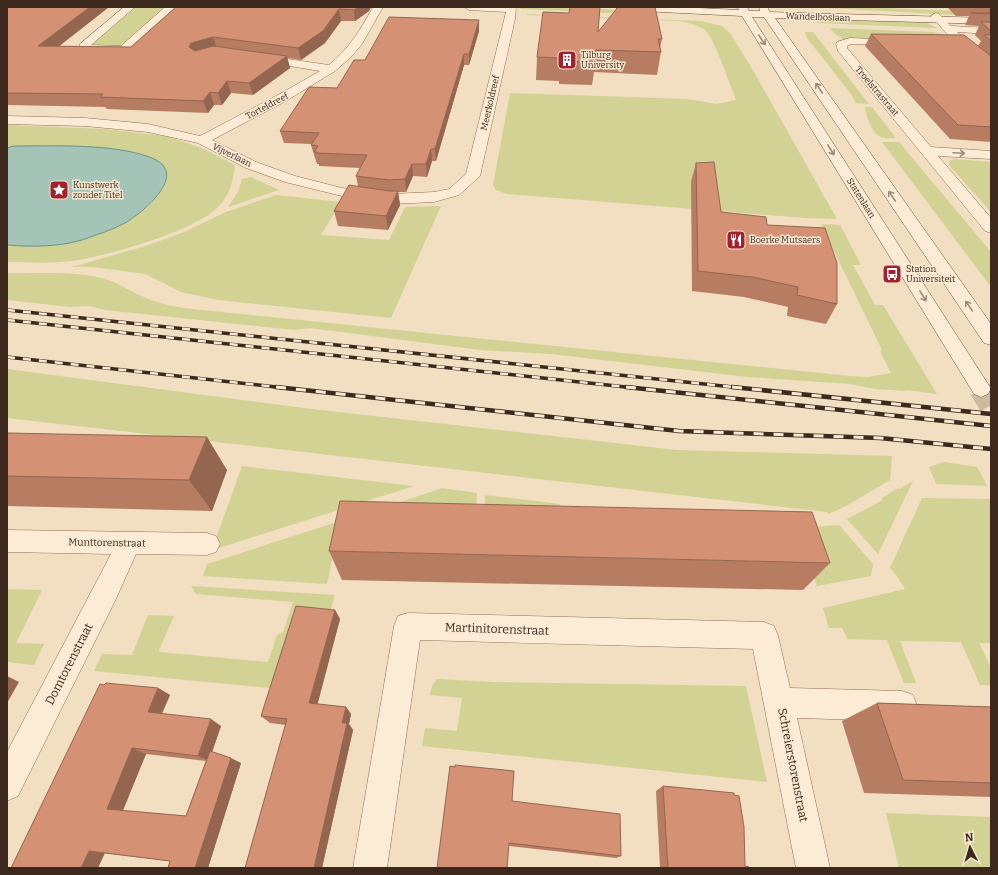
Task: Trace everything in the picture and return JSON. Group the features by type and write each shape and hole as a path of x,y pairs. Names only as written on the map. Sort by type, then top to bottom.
{"street":[{"path":"130,7 84,46 84,48 96,50 124,49 130,46 170,7"},
{"name":"Torteldreef","path":"202,140 282,98 331,69 347,55 358,42 378,7"},
{"path":"469,7 511,8"},
{"name":"Wandelboslaan","path":"620,7 744,9 991,20"},
{"name":"Meerkoldreef","path":"454,192 473,176 510,19 511,8"},
{"name":"Statenlaan","path":"744,9 981,389"},
{"path":"765,10 991,338"},
{"path":"938,18 961,43 991,68"},
{"path":"949,29 991,31"},
{"name":"Troelstrastraat","path":"906,42 850,41 841,44 842,49 991,228"},
{"path":"945,42 961,43"},
{"path":"247,57 331,69"},
{"name":"Vijverlaan","path":"7,120 85,122 148,128 202,140 251,165 284,177 342,192 391,199 434,197 454,192"},
{"path":"927,151 991,155"},
{"name":"Munttorenstraat","path":"7,541 207,544"},
{"name":"Domtorenstraat","path":"7,785 106,592 128,543"},
{"name":"Martinitorenstraat","path":"370,868 408,626 764,636 779,703"},
{"name":"Schreierstorenstraat","path":"813,868 779,703 927,707"}],"green space":[{"path":"135,7 165,7 123,45 90,45"},
{"path":"573,7 618,10 611,13 518,8"},
{"path":"810,7 863,7 955,11 957,15"},
{"path":"526,15 700,21 722,26 730,33 754,72 837,219 805,218 507,194 496,190 493,185 510,93 687,99 716,104 736,100 710,36 703,29 690,23 680,21"},
{"path":"812,18 925,22 937,28 818,23"},
{"path":"830,28 933,32 941,34 944,39 843,39 835,34"},
{"path":"805,32 813,32 869,104 856,103 851,94 807,38"},
{"path":"865,107 872,107 896,138 883,138 875,133 868,121"},
{"path":"7,125 104,129 166,136 202,148 235,165 232,182 225,198 218,207 207,216 171,234 149,242 86,259 47,263 7,262 7,245 23,246 53,244 68,242 98,234 142,211 165,186 7,148"},
{"path":"882,142 899,142 991,252 991,287"},
{"path":"954,159 991,162 991,212 949,165 949,161"},
{"path":"251,177 279,190 228,207 238,192 242,179"},
{"path":"276,195 341,202 321,235 389,240 405,207 441,206 391,318 218,300 181,292 145,274 93,267 72,267 149,245 184,232 226,212"},
{"path":"821,224 840,225 861,265 853,265 875,305 883,305 937,394 905,390 906,391 874,389 850,384 748,377 551,354 480,350 310,328 295,330 105,310 90,306 70,307 7,300 7,273 81,274 105,279 155,302 192,309 850,376 868,377 891,373 880,351 882,350"},
{"path":"7,369 312,409 677,450 892,456 890,480 848,505 829,514 827,512 7,418"},
{"path":"944,462 977,467 987,486 936,484 929,467"},
{"path":"242,466 414,486 212,550"},
{"path":"913,481 878,554 847,519 883,500 882,498"},
{"path":"442,488 477,493 475,521 399,520 401,502"},
{"path":"485,495 560,504 561,523 484,522"},
{"path":"922,498 991,499 991,643 979,643 991,668 991,685 980,685 961,642 900,641 916,683 904,683 887,640 847,639 842,628 829,628 823,608 905,589 890,568"},
{"path":"340,521 327,584 203,576 207,564"},
{"path":"797,525 812,527 839,525 873,564 871,576 817,586"},
{"path":"191,586 335,595 328,618 280,689 94,671 102,654 132,655 148,615 174,616 159,650 160,652 268,662 277,635 283,632 293,602 196,594"},
{"path":"7,589 42,590 16,643 44,644 34,665 7,662"},
{"path":"437,679 494,682 746,686 767,782 422,746 425,728 457,731 462,698 430,695 432,686"},
{"path":"886,813 991,817 991,868 905,868 903,864 903,868 899,868"}],"shaded area":[{"path":"13,146 85,146 122,150 139,154 154,159 164,166 167,174 165,184 151,203 142,211 125,223 109,230 82,240 64,244 35,246 7,245 7,148"}],"building":[{"path":"7,7 90,7 38,46 131,47 176,7 358,7 354,10 339,9 323,31 298,48 213,37 191,43 189,47 195,51 213,46 287,56 249,83 227,81 218,93 210,92 203,101 100,97 103,94 7,93"},
{"path":"570,7 600,7 598,32 618,7 655,7 662,39 658,39 661,52 596,50 595,62 561,61 561,58 537,57 543,12 569,13"},
{"path":"389,17 479,20 469,54 464,54 435,149 431,149 426,164 412,164 405,179 389,180 356,176 367,155 314,152 318,146 311,145 319,133 280,131 309,87 337,88 354,60 365,60"},
{"path":"981,22 991,22 991,31"},
{"path":"871,34 964,35 991,56 991,127 958,125"},
{"path":"984,35 991,35 991,41"},
{"path":"714,162 721,212 766,217 767,225 825,228 837,263 837,304 797,295 798,287 752,277 698,271 696,163"},
{"path":"349,185 398,191 386,216 334,211"},
{"path":"7,433 207,437 189,480 7,476"},
{"path":"340,501 812,512 830,563 329,551"},
{"path":"296,606 335,610 309,703 346,707 342,723 347,723 314,868 245,868 287,719 261,716"},
{"path":"106,683 158,688 148,712 211,719 198,756 132,748 107,809 186,816 210,751 231,758 195,868 168,868 170,861 89,851 81,868 11,868 100,684 104,685"},
{"path":"877,703 991,707 991,783 903,780"},
{"path":"455,765 514,771 512,801 620,814 621,856 509,843 507,868 437,868 450,766 455,767"},
{"path":"663,786 734,793 734,795 739,796 744,827 745,866 749,868 668,868"}],"tunnel":[{"path":"981,389 991,405"}],"railway":[{"path":"7,310 742,388"},
{"path":"7,320 635,388"},
{"path":"7,357 278,387"},
{"path":"278,387 679,431 880,438 991,449"},
{"path":"278,387 285,388"},
{"path":"626,387 991,426"},
{"path":"732,387 991,414"}],"place":[{"name":"Tilburg University","path":"567,60"},
{"name":"Kunstwerk zonder Titel","path":"59,190"},
{"name":"Boerke Mutsaers","path":"736,240"},
{"name":"Station Universiteit","path":"892,274"}]}
